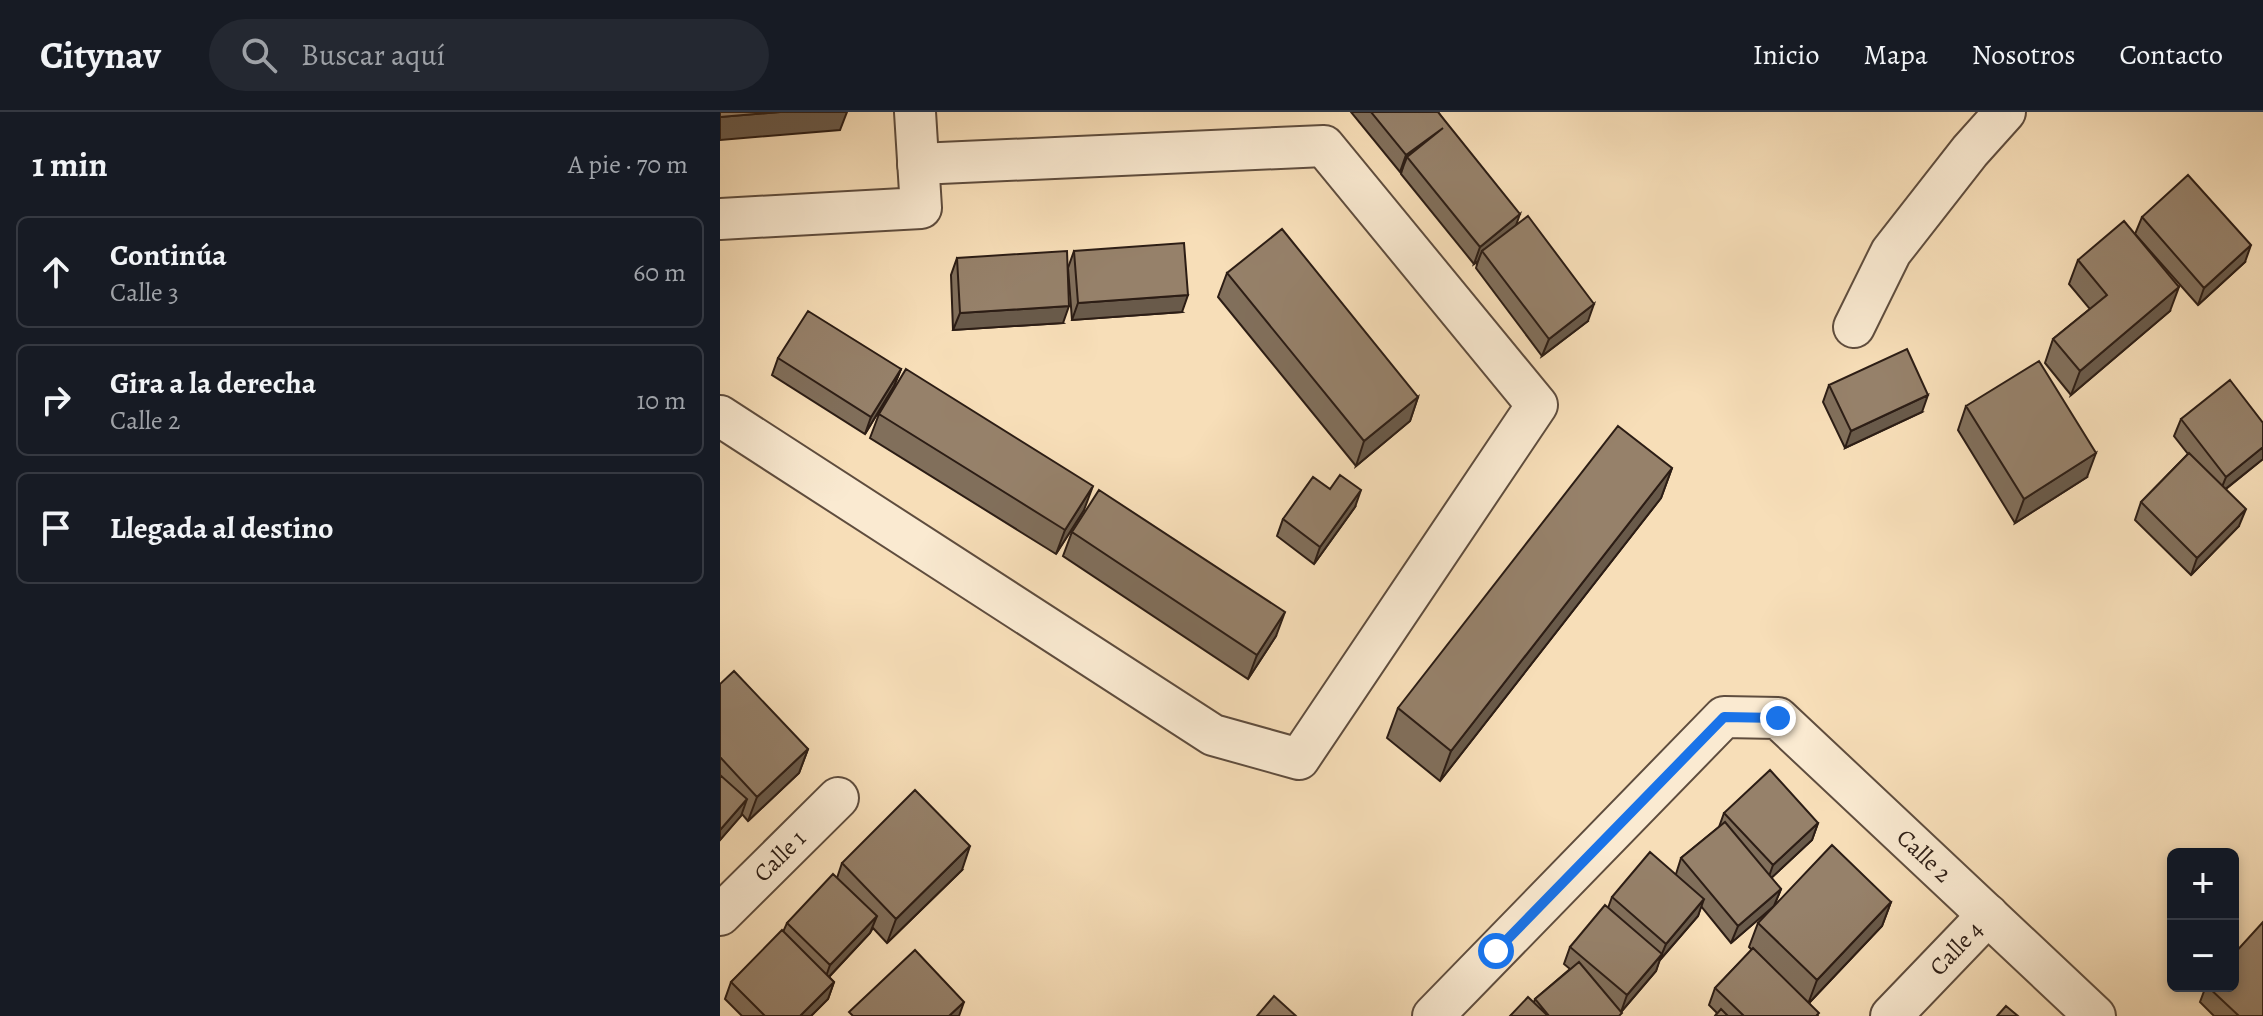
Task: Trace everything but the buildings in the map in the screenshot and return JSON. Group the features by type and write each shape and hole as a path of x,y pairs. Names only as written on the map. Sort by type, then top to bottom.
{"street":[{"path":"720,219 921,208 915,112"},
{"path":"1854,327 1891,252 1970,151 2005,112"},
{"path":"720,416 1213,735 1299,759 1537,405 1324,146 918,164"},
{"name":"Calle 2","path":"1433,1016 1724,717 1778,718 2095,1016"},
{"name":"Calle 1","path":"720,915 838,798"},
{"name":"Calle 4","path":"1891,1016 1988,915"}],"route":[{"path":"1496,951 1724,717 1778,718"}]}
